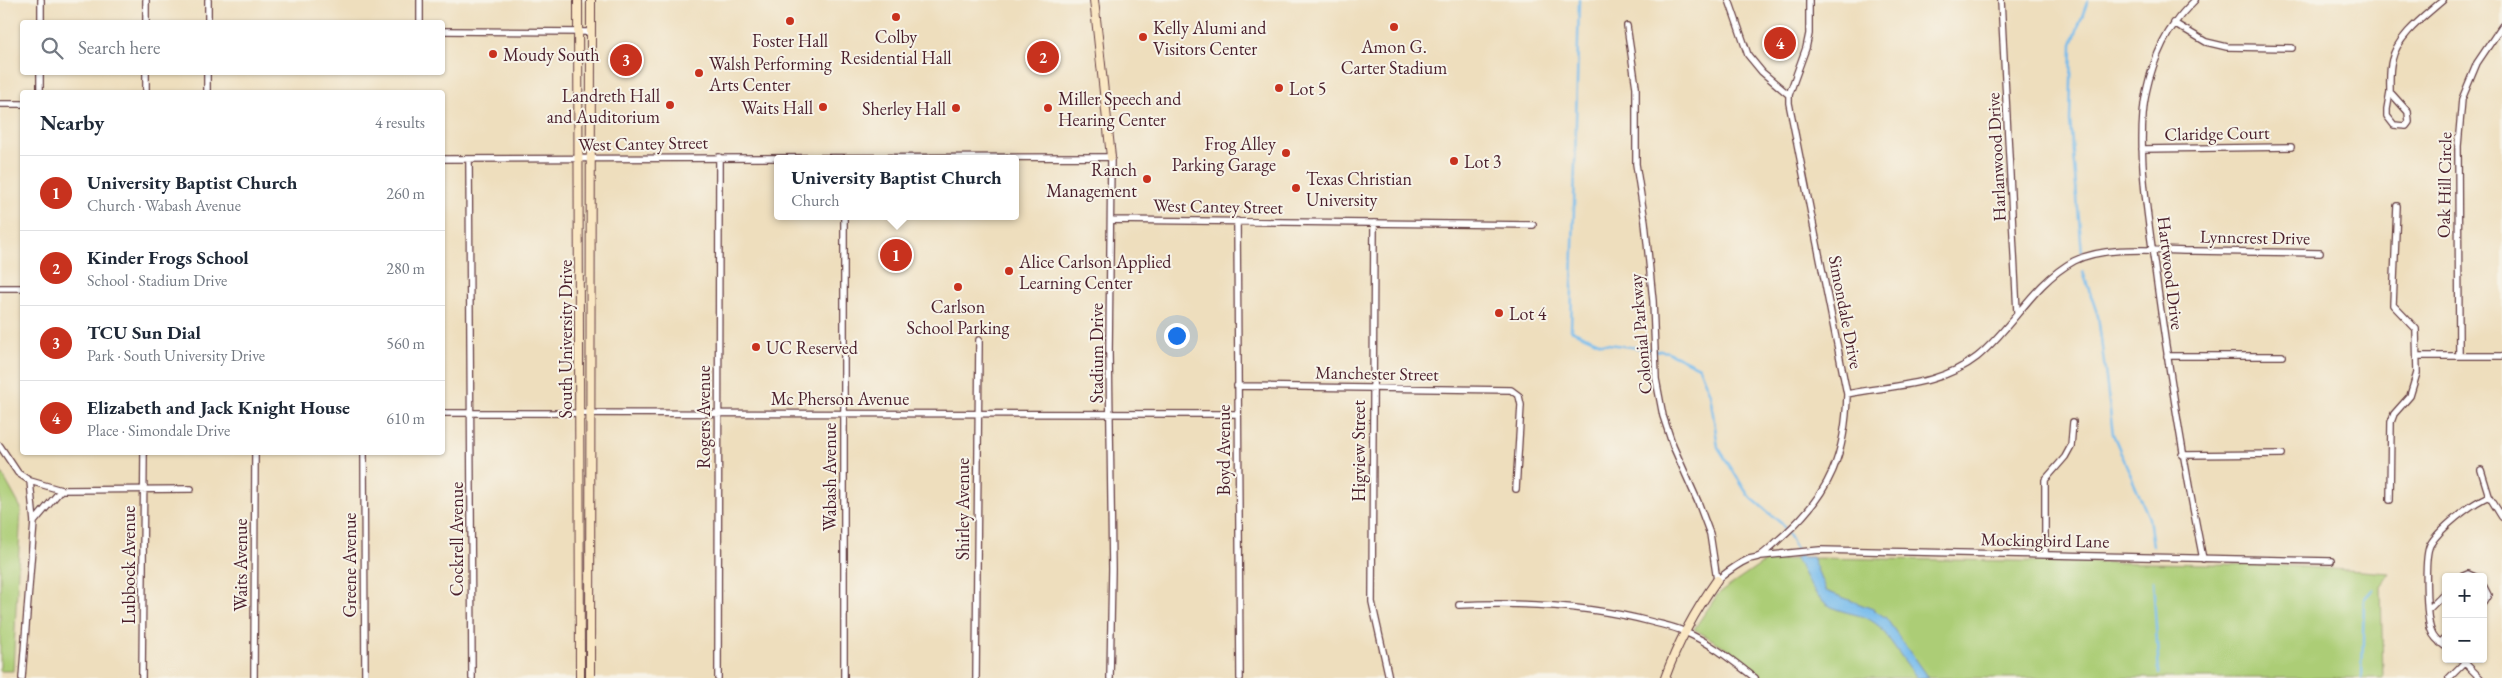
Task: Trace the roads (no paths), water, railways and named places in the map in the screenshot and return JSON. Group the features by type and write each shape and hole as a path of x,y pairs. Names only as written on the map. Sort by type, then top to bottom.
{"main road":[{"name":"South University Drive","path":"578,0 580,158 580,678"},
{"name":"South University Drive","path":"590,678 591,0"},
{"name":"Stadium Drive","path":"1094,0 1111,158"},
{"path":"1665,678 1684,631 1717,580"}],"street":[{"path":"41,0 41,20"},
{"path":"146,0 146,20"},
{"path":"208,0 208,20"},
{"path":"420,0 420,20"},
{"path":"1729,0 1748,55 1762,72 1789,95"},
{"name":"Simondale Drive","path":"1717,580 1738,565 1759,556 1783,535 1817,499 1834,470 1844,437 1847,394 1797,148 1789,95 1806,48 1809,34 1809,0"},
{"name":"Harlanwood Drive","path":"2001,0 2017,312"},
{"name":"Hartwood Drive","path":"2195,0 2174,23 2158,55 2148,86 2143,114 2142,149 2152,251 2166,356 2182,455 2204,559"},
{"path":"2390,92 2408,112 2409,118 2406,126 2394,126 2388,116 2391,61 2396,49 2422,18 2443,0"},
{"path":"2174,23 2206,42 2227,47 2292,48"},
{"name":"Colonial Parkway","path":"1627,26 1635,80 1636,164 1651,275 1654,357 1663,416 1710,534 1717,580"},
{"name":"Oak Hill Circle","path":"2459,356 2458,146 2462,99 2477,63 2502,26"},
{"path":"445,32 591,32"},
{"path":"40,75 40,90"},
{"path":"146,75 146,90"},
{"path":"207,75 207,90"},
{"path":"0,104 20,104"},
{"name":"Claridge Court","path":"2142,149 2291,147"},
{"name":"Rogers Avenue","path":"718,678 719,157"},
{"name":"West Cantey Street","path":"445,159 774,157"},
{"name":"West Cantey Street","path":"1019,158 1111,158"},
{"name":"Stadium Drive","path":"1110,678 1112,569 1109,354 1112,220 1111,158"},
{"name":"Cockrell Avenue","path":"469,159 472,678"},
{"path":"2390,500 2391,422 2413,390 2418,373 2416,330 2394,304 2397,206"},
{"name":"Wabash Avenue","path":"844,220 844,678"},
{"name":"West Cantey Street","path":"1112,220 1533,225"},
{"name":"Boyd Avenue","path":"1238,221 1237,414 1240,678"},
{"name":"Higview Street","path":"1374,222 1372,602 1389,678"},
{"name":"Lynncrest Drive","path":"1847,394 1922,382 1945,375 1976,358 2049,279 2075,261 2097,254 2152,251 2320,253"},
{"path":"0,288 20,288"},
{"name":"Shirley Avenue","path":"976,678 979,340"},
{"path":"2166,356 2282,356"},
{"path":"2418,356 2502,356"},
{"name":"Manchester Street","path":"1237,386 1516,392 1521,405 1516,489"},
{"name":"Mc Pherson Avenue","path":"445,414 1237,414"},
{"path":"2045,556 2046,480 2065,457 2071,446 2073,422"},
{"path":"0,446 18,473 30,481 61,490 190,489"},
{"path":"2182,455 2282,454"},
{"name":"Lubbock Avenue","path":"142,678 144,455"},
{"name":"Waits Avenue","path":"254,678 255,455"},
{"name":"Greene Avenue","path":"364,455 365,678"},
{"path":"2481,470 2490,496 2502,518"},
{"path":"22,678 34,522 30,481"},
{"path":"34,522 61,490"},
{"path":"2440,642 2431,629 2428,610 2426,561 2428,549 2431,543 2471,506 2490,496"},
{"name":"Mockingbird Lane","path":"1759,556 1803,551 2330,561"},
{"path":"2428,610 2442,596"},
{"path":"1459,605 1499,603 1579,608 1621,614 1684,631 1717,649 1755,678"},
{"path":"2448,678 2461,663"},
{"path":"2465,663 2480,678"}],"water":[{"path":"1795,557 1812,557 1826,591 1873,609 1886,618 1928,678 1917,678 1881,628 1875,623 1831,607 1824,602 1807,581"}],"waterway":[{"path":"1579,0 1571,330 1601,343 1668,352 1699,367 1710,394 1718,447 1748,495 1782,524 1802,559"},
{"path":"2082,252 2070,121 2072,44 2088,0"},
{"path":"2083,272 2098,316 2113,434 2149,518 2153,546"},
{"path":"2153,580 2159,674"},
{"path":"2362,678 2364,599 2373,589"}],"place":[{"name":"Colby Residential Hall","path":"896,17"},
{"name":"Foster Hall","path":"790,21"},
{"name":"Amon G. Carter Stadium","path":"1394,27"},
{"name":"Kelly Alumi and Visitors Center","path":"1143,37"},
{"name":"Elizabeth and Jack Knight House","path":"1780,43"},
{"name":"Moudy South","path":"493,54"},
{"name":"Kinder Frogs School","path":"1043,57"},
{"name":"TCU Sun Dial","path":"626,60"},
{"name":"Walsh Performing Arts Center","path":"699,73"},
{"name":"Lot 5","path":"1279,88"},
{"name":"Landreth Hall and Auditorium","path":"670,105"},
{"name":"Waits Hall","path":"823,107"},
{"name":"Sherley Hall","path":"956,108"},
{"name":"Miller Speech and Hearing Center","path":"1048,108"},
{"name":"Frog Alley Parking Garage","path":"1286,153"},
{"name":"Lot 3","path":"1454,161"},
{"name":"Ranch Management","path":"1147,179"},
{"name":"Texas Christian University","path":"1296,188"},
{"name":"University Baptist Church","path":"896,255"},
{"name":"Alice Carlson Applied Learning Center","path":"1009,271"},
{"name":"Carlson School Parking","path":"958,287"},
{"name":"Lot 4","path":"1499,313"},
{"name":"UC Reserved","path":"756,347"}]}
